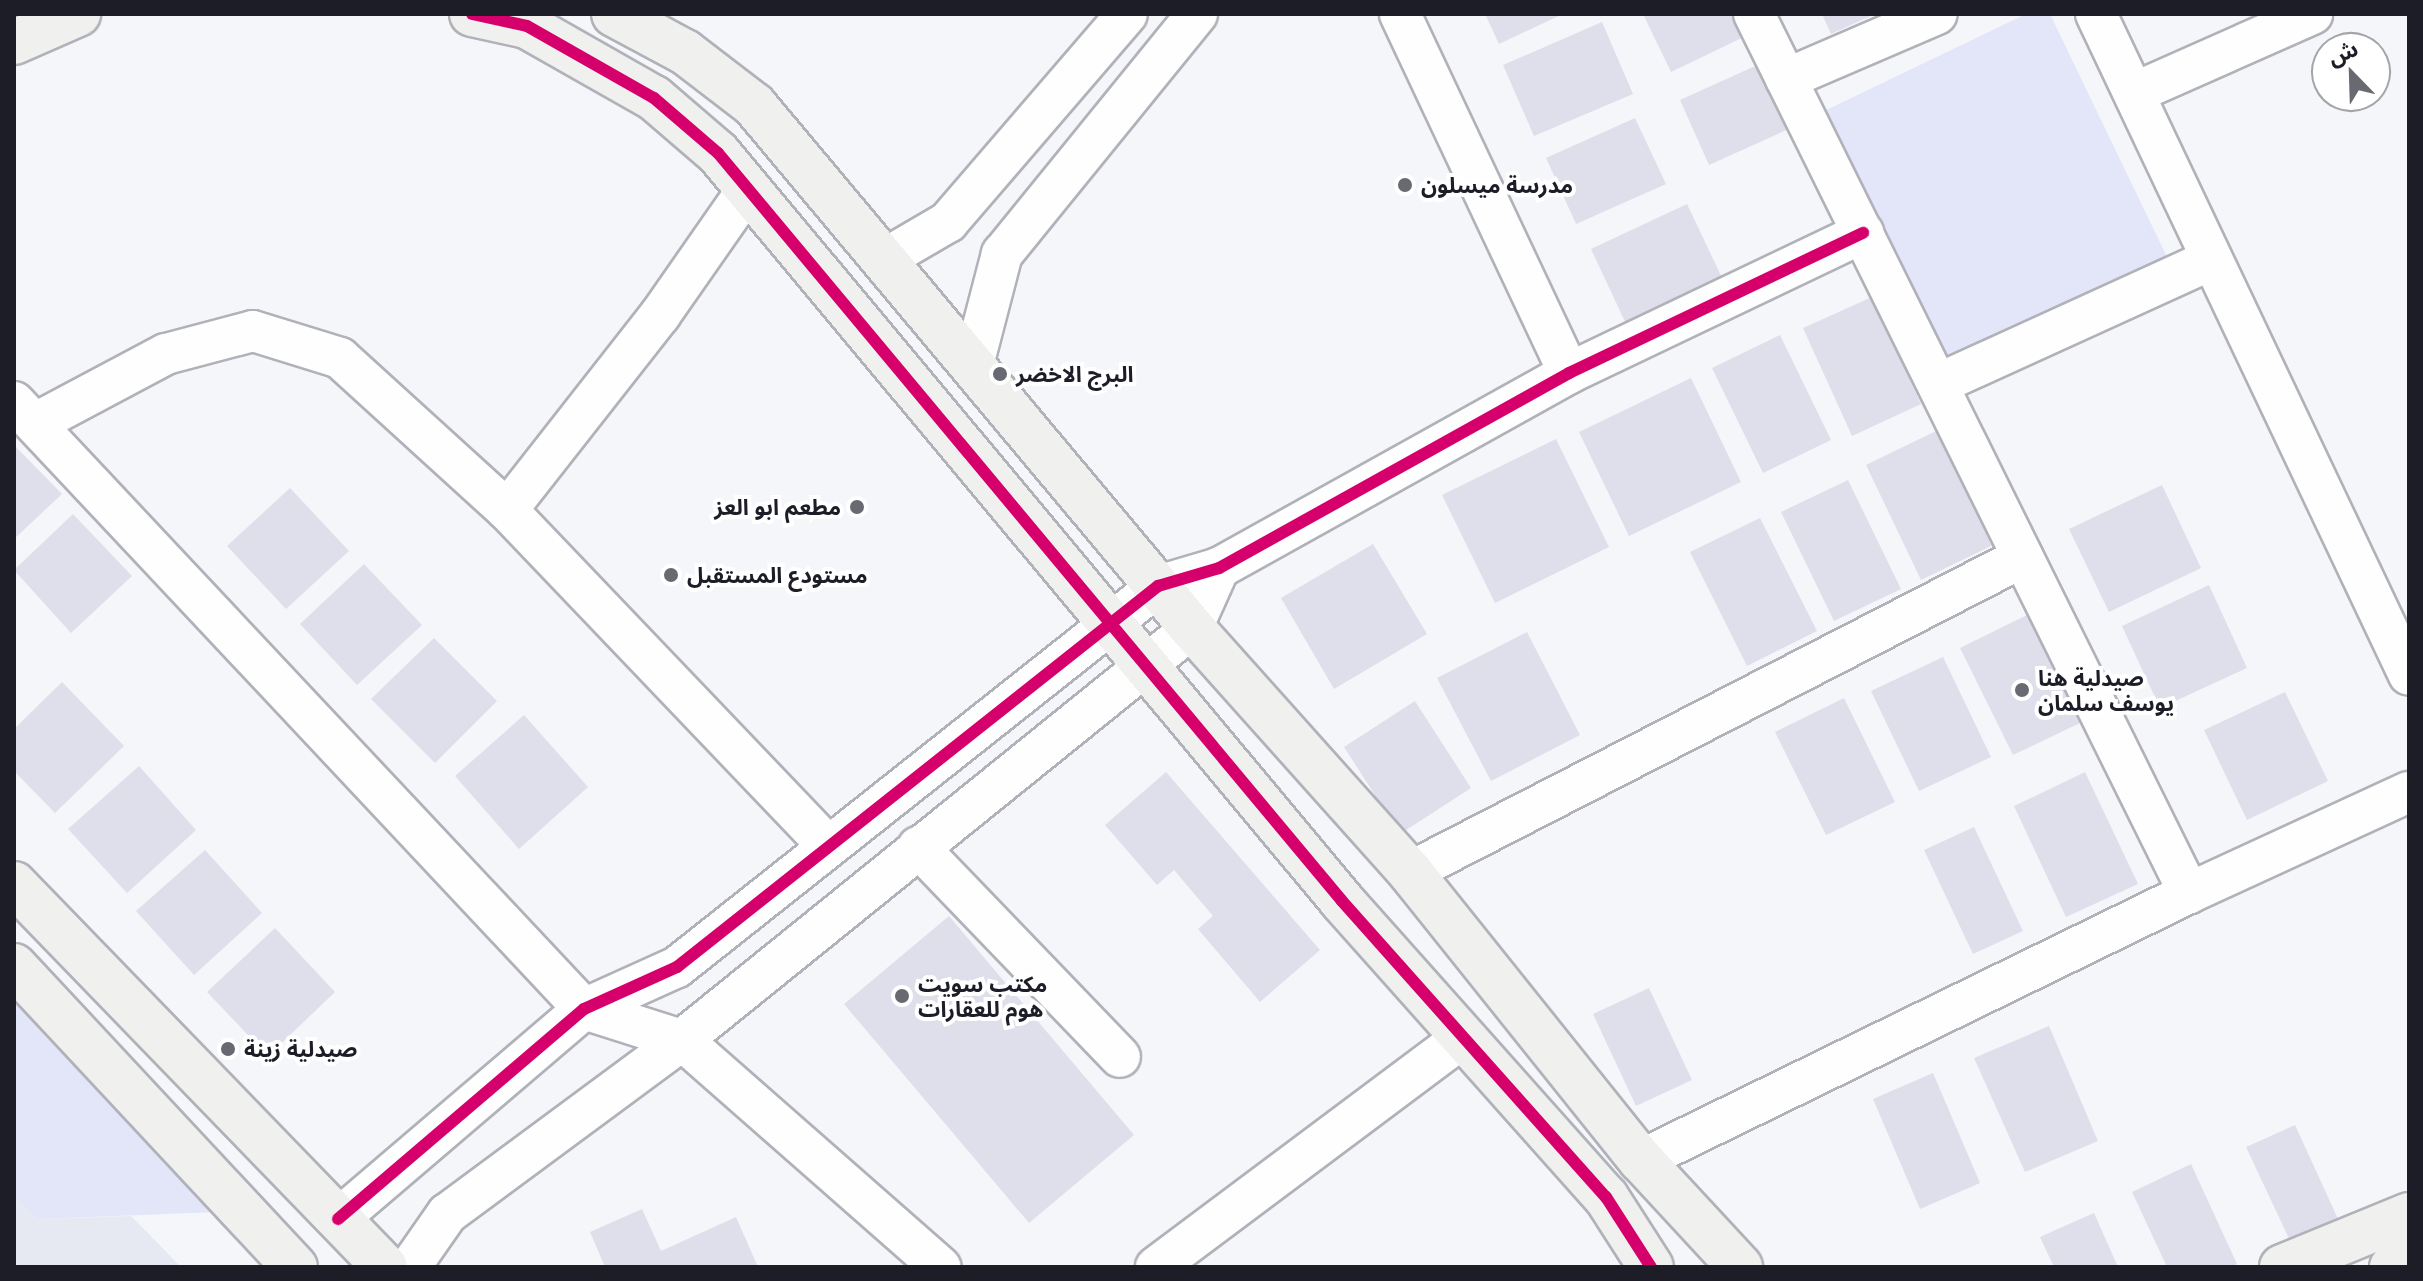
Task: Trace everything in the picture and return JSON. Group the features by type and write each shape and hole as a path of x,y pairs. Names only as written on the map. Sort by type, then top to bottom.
{"street":[{"path":"14,42 78,14"},
{"path":"472,14 527,26 654,98 718,153 1332,889 1606,1197 1651,1267"},
{"path":"614,14 685,52 754,105 1192,628 1410,872 1641,1160 1740,1267"},
{"path":"883,260 948,222 1127,14"},
{"path":"973,365 1002,254 1197,14"},
{"path":"1400,14 1569,373"},
{"path":"1754,14 2189,893"},
{"path":"1786,79 1937,14"},
{"path":"2096,14 2409,675"},
{"path":"2134,93 2312,14"},
{"path":"507,510 660,315 748,189"},
{"path":"338,1219 584,1009 677,967 1108,622 1158,586 1219,568 1569,373 1863,233"},
{"path":"1938,384 2212,259"},
{"path":"827,845 507,510 340,358 253,331 166,354 25,412 584,1009 682,1040 940,1267"},
{"path":"1410,872 2023,557"},
{"path":"410,1267 447,1214 682,1040 1192,628 1219,568"},
{"path":"1641,1160 2189,893 2409,792"},
{"path":"918,847 1120,1057"},
{"path":"14,884 385,1267"},
{"path":"14,966 295,1267"},
{"path":"1156,1267 1463,1037"},
{"path":"2282,1267 2409,1215"},
{"path":"2392,1267 2409,1259"}],"shaded area":[{"path":"2026,14 2050,14 2168,259 1942,368 1820,113"},
{"path":"14,966 243,1211 39,1219 14,1196"},
{"path":"14,1196 40,1219 131,1216 181,1267 14,1267"}],"building":[{"path":"1485,14 1563,14 1499,44"},
{"path":"1643,14 1740,14 1750,34 1671,72"},
{"path":"1822,14 1875,14 1831,34"},
{"path":"1602,22 1633,94 1534,136 1503,65"},
{"path":"1764,62 1793,127 1709,165 1680,100"},
{"path":"1635,118 1666,184 1576,224 1546,158"},
{"path":"1687,204 1724,282 1628,328 1591,249"},
{"path":"1872,297 1921,404 1852,436 1803,328"},
{"path":"1780,335 1831,440 1763,473 1712,368"},
{"path":"1691,378 1741,482 1629,536 1579,432"},
{"path":"1938,430 1993,545 1921,580 1866,465"},
{"path":"1556,439 1609,547 1495,603 1442,495"},
{"path":"14,445 62,494 14,539"},
{"path":"1848,480 1901,589 1834,621 1781,512"},
{"path":"2162,485 2201,568 2109,612 2069,529"},
{"path":"290,488 349,551 286,609 227,546"},
{"path":"73,514 132,576 71,633 14,570"},
{"path":"1760,518 1817,631 1747,666 1690,552"},
{"path":"1373,544 1427,634 1334,689 1281,598"},
{"path":"364,564 422,625 357,685 300,624"},
{"path":"2209,585 2247,668 2160,708 2122,626"},
{"path":"2031,613 2084,721 2013,755 1960,648"},
{"path":"1527,632 1580,735 1491,781 1437,678"},
{"path":"434,638 497,701 435,763 371,699"},
{"path":"1943,657 1991,757 1919,791 1871,691"},
{"path":"62,682 124,746 55,813 14,771 14,729"},
{"path":"2285,692 2328,781 2247,820 2204,730"},
{"path":"1844,698 1895,802 1826,835 1775,732"},
{"path":"1415,701 1471,788 1400,834 1344,747"},
{"path":"524,715 588,787 519,849 455,776"},
{"path":"139,766 196,830 127,893 68,829"},
{"path":"1166,772 1320,950 1260,1002 1198,929 1213,916 1174,870 1157,885 1105,825"},
{"path":"2085,772 2138,884 2066,917 2014,806"},
{"path":"1974,827 2023,931 1973,954 1924,850"},
{"path":"205,850 262,913 194,975 136,911"},
{"path":"949,916 1134,1135 1029,1223 844,1004"},
{"path":"275,928 335,992 268,1056 207,992"},
{"path":"1649,988 1692,1080 1636,1106 1593,1014"},
{"path":"2049,1026 2098,1141 2025,1172 1974,1058"},
{"path":"1933,1073 1980,1183 1920,1209 1873,1099"},
{"path":"2295,1125 2339,1221 2291,1243 2246,1147"},
{"path":"2191,1164 2237,1264 2230,1267 2167,1267 2132,1192"},
{"path":"642,1209 661,1251 736,1217 758,1267 605,1267 590,1232"},
{"path":"2094,1213 2118,1267 2054,1267 2040,1237"}],"cycle path":[{"path":"472,14 527,26 654,98 718,153 1342,901 1606,1197 1651,1267"},
{"path":"338,1219 584,1009 677,967 1158,586 1219,568 1569,373 1863,233"}],"place":[{"name":"مدرسة ميسلون","path":"1405,185"},
{"name":"البرج الاخضر","path":"1000,374"},
{"name":"مطعم ابو العز","path":"857,507"},
{"name":"مستودع المستقبل","path":"671,575"},
{"name":"صيدلية هنا يوسف سلمان","path":"2022,690"},
{"name":"مكتب سويت هوم للعقارات","path":"902,996"},
{"name":"صيدلية زينة","path":"228,1049"}]}
